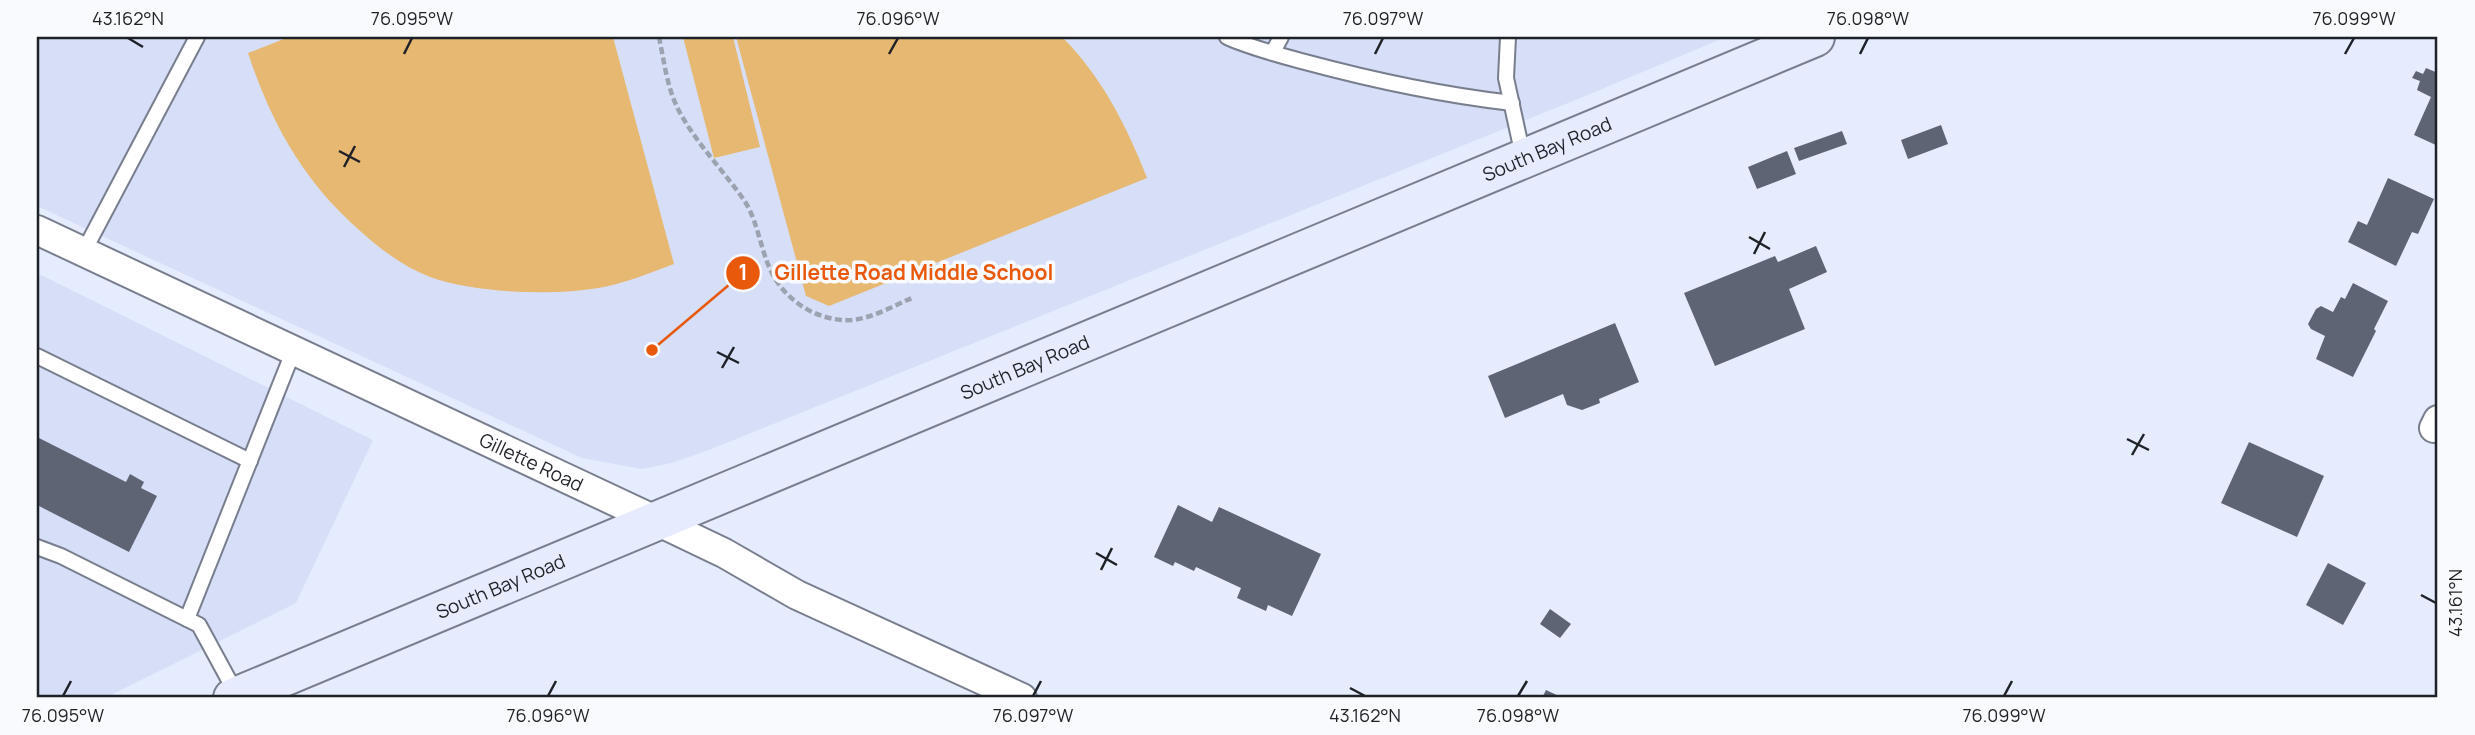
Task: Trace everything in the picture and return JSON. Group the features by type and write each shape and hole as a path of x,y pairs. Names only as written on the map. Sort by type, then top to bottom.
{"street":[{"name":"South Bay Road","path":"236,697 1815,37"},
{"name":"Gillette Road","path":"37,230 724,553 797,595 1022,698"}],"lane":[{"path":"83,253 197,37"},
{"path":"1227,37 1341,72 1463,97 1512,103"},
{"path":"1273,52 1281,37"},
{"path":"1508,37 1506,78 1524,158"},
{"path":"187,619 293,352"},
{"path":"37,356 250,461"},
{"path":"37,547 61,556 199,625 236,697"}],"path":[{"path":"659,37 667,81 679,110 753,214 762,248 774,276 789,297 829,319 853,320 872,316 912,298"}],"shaded area":[{"path":"37,37 1726,37 709,450 671,463 642,469 582,458 37,206"},
{"path":"289,37 613,37 674,264 608,286 559,292 513,292 448,282 420,273 402,263 375,244 339,211 306,171 279,127 248,53"},
{"path":"683,37 733,37 760,147 714,158"},
{"path":"736,37 1062,37 1089,68 1112,103 1147,178 829,306 806,296"},
{"path":"37,273 373,440 296,603 105,698 37,698"}],"building":[{"path":"2426,68 2438,73 2438,146 2414,135 2431,97 2417,90 2420,81 2412,78 2416,71 2423,74"},
{"path":"1941,125 1948,144 1908,159 1901,140"},
{"path":"1842,131 1847,144 1799,161 1794,148"},
{"path":"1787,151 1796,174 1757,189 1748,167"},
{"path":"2388,178 2434,199 2418,234 2412,232 2396,266 2348,242 2358,221 2367,225"},
{"path":"1816,246 1827,272 1789,289 1805,329 1715,366 1684,293 1775,256 1778,262"},
{"path":"2353,283 2388,301 2353,377 2316,359 2325,336 2311,329 2308,324 2316,309 2321,306 2333,312 2341,297 2345,299"},
{"path":"1615,323 1639,382 1599,399 1600,403 1582,410 1567,405 1563,394 1505,418 1488,376"},
{"path":"37,437 126,482 130,474 144,482 141,488 157,496 129,552 37,505"},
{"path":"2249,442 2324,476 2297,537 2221,503"},
{"path":"1178,505 1212,522 1219,507 1321,554 1292,616 1268,605 1266,611 1237,598 1241,588 1196,567 1194,571 1175,562 1173,566 1154,557"},
{"path":"2328,563 2366,583 2343,625 2306,605"},
{"path":"1550,609 1571,624 1560,638 1540,624"},
{"path":"1546,690 1563,698 1542,698"}],"place":[{"name":"Gillette Road Middle School","path":"652,350"}]}
